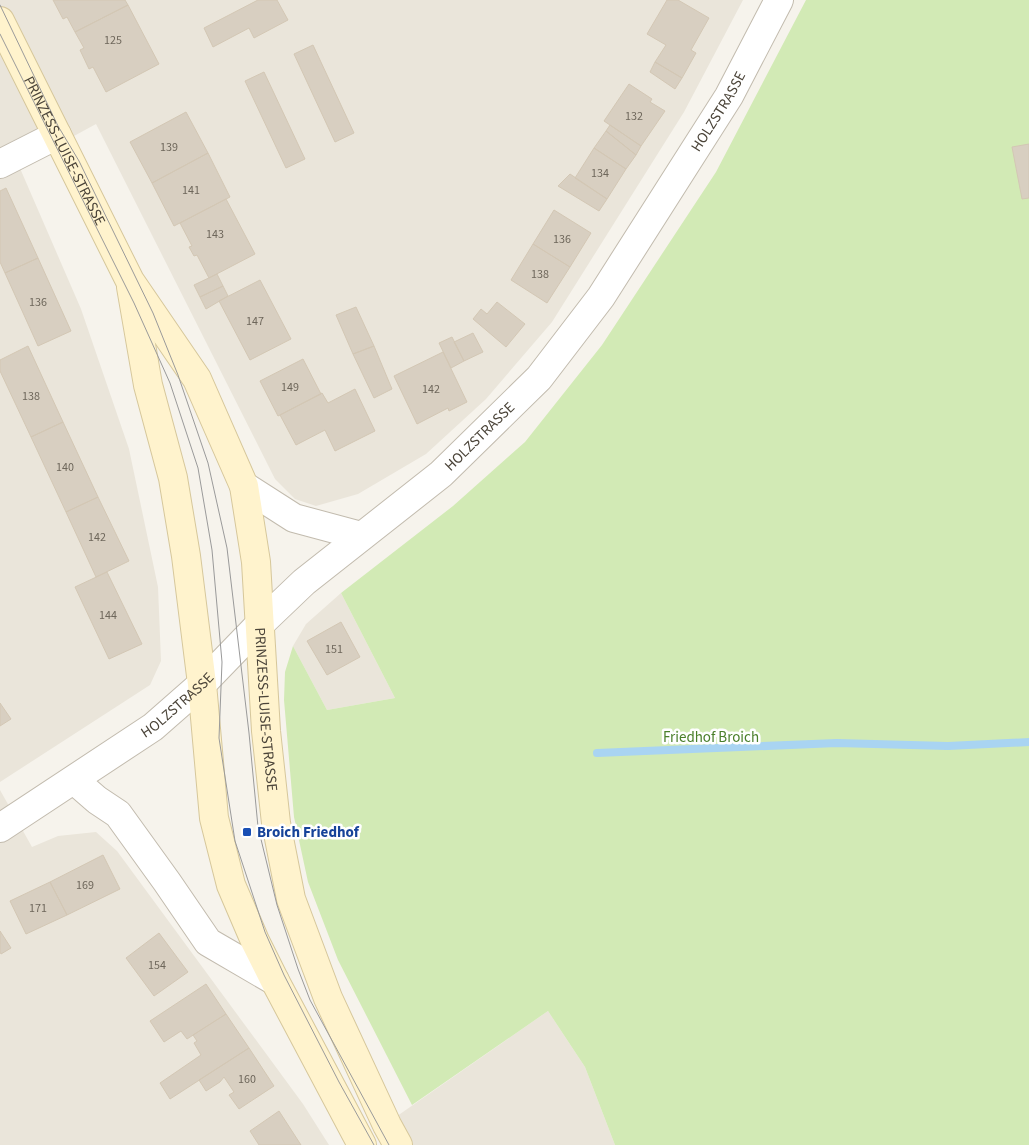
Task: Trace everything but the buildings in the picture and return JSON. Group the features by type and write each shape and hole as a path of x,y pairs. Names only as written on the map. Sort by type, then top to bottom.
{"main road":[{"name":"PRINZESS-LUISE-STRASSE","path":"0,21 130,281 197,379 244,486 256,562 266,732 276,823 291,899 328,998 398,1145"},
{"name":"PRINZESS-LUISE-STRASSE","path":"130,281 148,385 173,478 186,556 202,684 214,818 231,885 275,982 362,1145"}],"street":[{"name":"HOLZSTRASSE","path":"0,828 153,727 202,684 260,624 319,570 441,474 539,378 612,280 728,96 779,0"},
{"path":"0,164 57,135"},
{"path":"244,486 294,518 361,536"},
{"path":"74,780 97,800 118,814 208,942 275,982"}],"shaded area":[{"path":"0,0 743,0 684,112 552,322 486,399 426,454 358,494 316,506 295,499 275,479 96,124 19,166 81,309 129,449 158,587 161,661 150,685 0,782"},
{"path":"341,593 395,698 327,710 293,646 306,624"},
{"path":"0,790 32,847 58,836 96,832 117,851 303,1104 329,1145 0,1145"},
{"path":"548,1011 585,1067 615,1145 404,1145 390,1121"}],"green space":[{"name":"Friedhof Broich","path":"806,0 1029,0 1029,1145 615,1145 585,1067 548,1011 412,1105 338,960 308,882 294,817 284,700 285,672 293,646 327,710 395,698 341,593 453,506 525,442 602,345 716,172"}],"waterway":[{"path":"597,753 837,743 948,746 1029,742"}],"tram line":[{"path":"0,5 58,126 79,161 153,313 178,375 208,463 227,548 258,827 277,905 310,1000 389,1145"},
{"path":"0,34 134,303 170,383 198,468 212,550 222,662 219,738 235,841 265,932 284,975 374,1145"}],"place":[{"name":"Broich Friedhof","path":"247,832"}]}
